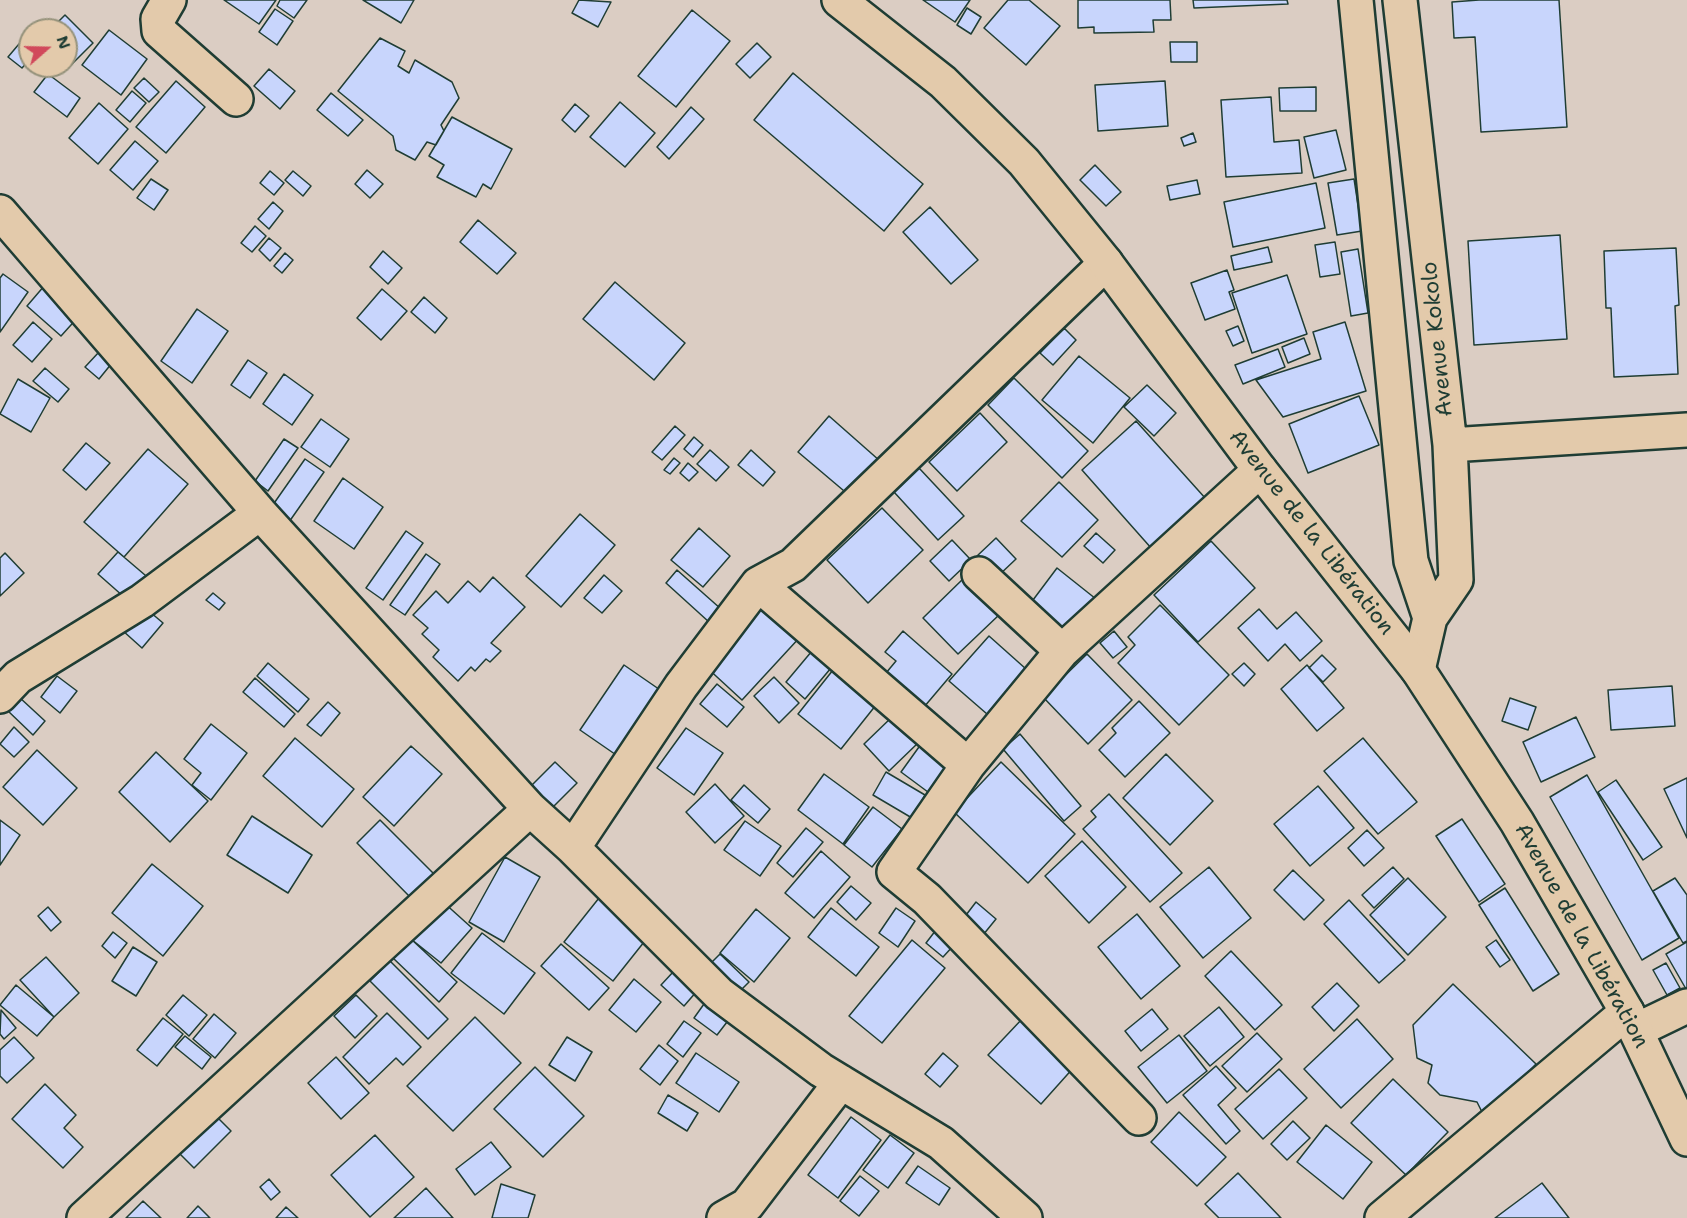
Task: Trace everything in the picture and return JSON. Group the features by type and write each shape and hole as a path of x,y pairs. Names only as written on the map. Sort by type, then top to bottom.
{"main road":[{"path":"169,0 158,20 159,31 236,99"},
{"name":"Avenue de la Libération","path":"838,0 943,82 1024,162 1106,263 1260,470 1418,670 1517,822 1632,1021 1687,1139"},
{"path":"1356,0 1410,549 1430,618"},
{"name":"Avenue Kokolo","path":"1400,0 1450,445 1456,580 1430,618 1418,670"},
{"path":"0,212 260,513 530,809 719,994 841,1082 941,1143 1025,1218"},
{"path":"573,849 681,686 758,584 793,565 1106,263"},
{"path":"1450,445 1687,430"},
{"path":"1139,1118 927,899 894,872 968,765 1062,651 1260,470"},
{"path":"6,678 142,601 260,513"},
{"path":"979,574 1062,651"},
{"path":"758,584 968,765"},
{"path":"84,1218 530,809"},
{"path":"1382,1218 1632,1021 1687,1006"},
{"path":"724,1218 747,1205 841,1082"}],"building":[{"path":"224,0 276,0 259,24"},
{"path":"280,0 307,0 294,18 277,6"},
{"path":"363,0 414,0 401,23"},
{"path":"579,0 611,2 598,27 572,13"},
{"path":"923,0 970,0 955,22"},
{"path":"1008,0 1029,0 1060,26 1026,65 984,28"},
{"path":"1078,0 1170,0 1171,20 1153,20 1154,32 1094,33 1094,27 1078,28"},
{"path":"1193,0 1287,0 1288,4 1194,8"},
{"path":"1559,0 1567,127 1481,132 1475,37 1454,38 1452,2"},
{"path":"967,8 981,17 971,34 957,25"},
{"path":"275,9 293,21 277,45 259,32"},
{"path":"692,10 730,41 676,107 638,76"},
{"path":"78,28 93,43 78,58"},
{"path":"109,30 147,59 121,95 82,65"},
{"path":"380,38 405,51 398,66 409,73 415,60 452,82 459,98 441,125 444,131 436,145 427,142 415,160 396,150 393,136 338,91"},
{"path":"1170,42 1197,42 1197,62 1171,62"},
{"path":"757,43 771,57 750,78 736,64"},
{"path":"18,45 18,65 8,57"},
{"path":"269,69 295,91 280,109 254,86"},
{"path":"793,73 923,184 884,231 754,120"},
{"path":"45,78 53,78 80,98 67,117 34,92"},
{"path":"144,78 159,92 149,102 134,88"},
{"path":"176,81 205,107 166,153 136,127"},
{"path":"1165,81 1168,126 1098,131 1095,85"},
{"path":"1316,87 1316,111 1280,111 1279,88"},
{"path":"132,91 146,103 130,122 116,110"},
{"path":"331,93 363,120 348,136 317,110"},
{"path":"1271,97 1274,142 1299,140 1302,173 1226,177 1221,100"},
{"path":"620,102 655,133 625,167 590,137"},
{"path":"99,103 128,129 98,164 69,138"},
{"path":"575,104 589,116 575,132 562,120"},
{"path":"691,107 704,119 669,159 657,147"},
{"path":"452,117 512,149 491,189 483,184 476,197 437,177 444,165 429,156"},
{"path":"1336,130 1346,170 1314,178 1304,137"},
{"path":"1193,133 1196,142 1184,146 1181,138"},
{"path":"135,141 158,161 133,190 110,170"},
{"path":"1095,165 1121,192 1106,206 1080,180"},
{"path":"367,170 383,184 370,198 355,184"},
{"path":"270,171 284,183 274,195 260,183"},
{"path":"293,171 311,186 303,196 285,180"},
{"path":"151,179 168,190 154,210 137,198"},
{"path":"1354,179 1362,231 1337,235 1328,183"},
{"path":"1197,180 1200,194 1170,200 1167,186"},
{"path":"1316,183 1325,228 1233,247 1224,202"},
{"path":"273,202 283,211 269,229 258,219"},
{"path":"930,207 978,260 951,284 903,232"},
{"path":"478,220 516,253 497,274 460,242"},
{"path":"255,226 266,236 252,252 241,243"},
{"path":"1560,235 1567,339 1474,345 1468,241"},
{"path":"269,238 281,248 270,261 259,250"},
{"path":"1335,242 1340,274 1320,277 1315,245"},
{"path":"1268,247 1272,262 1234,270 1231,256"},
{"path":"1676,248 1679,305 1675,306 1678,374 1614,377 1611,308 1606,308 1604,251"},
{"path":"1358,249 1368,313 1351,316 1341,252"},
{"path":"383,251 402,268 388,284 370,267"},
{"path":"285,253 293,260 282,273 274,266"},
{"path":"1227,270 1234,290 1229,292 1235,309 1205,320 1191,283"},
{"path":"3,274 28,292 0,332 0,278"},
{"path":"1287,275 1307,334 1252,353 1232,293"},
{"path":"615,282 685,343 654,380 583,319"},
{"path":"45,285 80,315 61,336 27,306"},
{"path":"382,289 407,311 381,340 357,318"},
{"path":"424,297 447,318 435,333 411,312"},
{"path":"197,309 228,331 192,383 161,361"},
{"path":"33,322 52,339 32,362 13,345"},
{"path":"1345,322 1366,391 1283,417 1256,380 1321,359 1313,332"},
{"path":"1238,326 1244,341 1233,346 1226,331"},
{"path":"1064,328 1076,340 1053,365 1040,353"},
{"path":"1304,338 1310,354 1288,363 1282,347"},
{"path":"1278,349 1285,367 1243,384 1235,365"},
{"path":"99,352 112,363 99,379 85,367"},
{"path":"1079,356 1130,398 1093,443 1042,400"},
{"path":"248,360 267,373 250,398 231,385"},
{"path":"45,368 69,389 58,402 33,381"},
{"path":"284,374 313,395 292,425 263,404"},
{"path":"1014,378 1088,451 1062,478 988,405"},
{"path":"18,379 50,398 31,432 0,414"},
{"path":"1147,385 1176,413 1154,436 1124,407"},
{"path":"1359,396 1379,445 1308,473 1289,424"},
{"path":"980,413 1007,442 957,491 929,462"},
{"path":"829,416 880,461 850,496 798,452"},
{"path":"321,419 349,439 330,467 301,447"},
{"path":"1136,421 1206,499 1152,549 1082,470"},
{"path":"675,426 685,435 662,460 652,452"},
{"path":"694,437 703,445 693,457 684,449"},
{"path":"284,439 298,448 268,491 255,481"},
{"path":"86,443 110,463 86,490 63,470"},
{"path":"148,449 188,484 124,557 84,522"},
{"path":"710,450 729,467 716,481 697,464"},
{"path":"751,450 775,472 763,486 738,465"},
{"path":"674,458 680,463 670,474 664,470"},
{"path":"305,459 324,472 289,522 270,509"},
{"path":"688,463 698,472 689,481 680,473"},
{"path":"919,468 964,516 938,540 894,492"},
{"path":"343,478 383,507 354,549 314,521"},
{"path":"1059,482 1098,520 1062,557 1021,521"},
{"path":"882,508 923,550 868,603 827,560"},
{"path":"580,514 615,545 561,607 526,576"},
{"path":"699,528 730,556 703,587 671,560"},
{"path":"406,531 423,543 383,600 366,588"},
{"path":"1096,533 1115,550 1103,563 1084,546"},
{"path":"996,538 1016,559 997,577 977,556"},
{"path":"952,540 971,560 949,581 930,561"},
{"path":"1211,541 1255,588 1198,642 1154,595"},
{"path":"118,552 152,581 132,604 98,574"},
{"path":"5,553 24,573 0,596 0,558"},
{"path":"426,554 440,564 405,615 390,605"},
{"path":"1057,568 1096,599 1069,634 1030,604"},
{"path":"677,570 721,609 709,622 666,583"},
{"path":"604,575 622,591 602,613 584,598"},
{"path":"493,577 525,607 491,643 501,651 490,662 486,659 475,671 471,667 458,681 433,657 439,650 422,634 428,628 413,615 436,591 448,603 468,581 480,592"},
{"path":"965,577 1000,614 958,654 923,618"},
{"path":"213,593 225,603 219,610 206,600"},
{"path":"762,600 801,636 742,700 704,665"},
{"path":"1160,605 1229,675 1179,725 1118,663 1135,645 1128,637"},
{"path":"143,606 163,623 142,648 122,630"},
{"path":"1259,609 1277,629 1296,612 1322,641 1300,661 1285,644 1268,661 1238,628"},
{"path":"903,631 952,674 924,707 886,673 896,661 885,652"},
{"path":"1114,631 1127,647 1113,658 1100,643"},
{"path":"989,636 1026,669 987,714 949,681"},
{"path":"817,645 836,662 805,699 786,682"},
{"path":"1087,654 1132,700 1088,744 1043,697"},
{"path":"1322,655 1336,669 1323,682 1309,668"},
{"path":"268,663 309,699 298,712 257,676"},
{"path":"1244,663 1255,674 1244,686 1232,674"},
{"path":"624,665 666,694 622,759 580,730"},
{"path":"1307,665 1344,708 1317,731 1281,689"},
{"path":"833,670 876,705 841,749 798,714"},
{"path":"57,676 77,691 60,713 41,697"},
{"path":"774,677 799,703 779,723 754,696"},
{"path":"255,678 295,714 284,727 243,692"},
{"path":"717,684 744,707 727,727 700,704"},
{"path":"1672,686 1675,726 1611,730 1608,690"},
{"path":"19,697 45,721 33,735 7,710"},
{"path":"1510,698 1536,707 1528,730 1502,721"},
{"path":"1139,701 1170,733 1125,777 1099,750 1116,733 1112,728"},
{"path":"328,702 340,713 321,736 307,725"},
{"path":"893,716 919,742 889,771 864,744"},
{"path":"1576,717 1595,757 1541,782 1523,742"},
{"path":"211,724 247,753 211,800 192,785 201,773 184,759"},
{"path":"14,727 29,742 14,757 0,744"},
{"path":"686,728 723,753 694,795 657,768"},
{"path":"1020,734 1081,806 1064,821 1003,749"},
{"path":"295,738 354,789 322,827 263,776"},
{"path":"1363,738 1417,802 1378,834 1324,771"},
{"path":"924,740 956,763 932,795 901,772"},
{"path":"411,746 442,774 394,826 363,797"},
{"path":"37,750 77,788 43,825 3,787"},
{"path":"156,752 208,801 170,842 119,792"},
{"path":"1166,754 1213,801 1170,845 1123,798"},
{"path":"555,762 577,783 553,807 531,786"},
{"path":"1001,762 1075,834 1028,883 954,812"},
{"path":"886,772 925,795 912,818 873,795"},
{"path":"824,774 869,807 843,844 798,810"},
{"path":"1587,775 1679,938 1642,960 1550,797"},
{"path":"1687,778 1687,838 1664,789"},
{"path":"1616,780 1662,847 1643,860 1598,792"},
{"path":"715,784 744,816 715,843 686,812"},
{"path":"744,785 770,809 758,823 731,800"},
{"path":"1318,786 1354,828 1310,866 1274,824"},
{"path":"1109,794 1182,873 1150,902 1083,829 1096,817 1091,811"},
{"path":"873,807 902,829 872,867 844,845"},
{"path":"252,816 312,855 288,893 227,855"},
{"path":"1462,819 1505,884 1479,902 1436,836"},
{"path":"0,820 20,835 0,865"},
{"path":"380,820 434,874 411,898 357,843"},
{"path":"745,821 781,846 760,876 724,850"},
{"path":"806,828 823,842 793,877 777,863"},
{"path":"1367,830 1384,848 1364,866 1348,848"},
{"path":"1082,841 1126,887 1089,923 1045,876"},
{"path":"821,851 850,877 814,918 785,893"},
{"path":"505,857 540,877 504,942 469,922"},
{"path":"152,864 203,906 163,956 112,913"},
{"path":"1209,867 1251,918 1203,958 1160,907"},
{"path":"1393,867 1404,879 1374,908 1362,895"},
{"path":"1293,870 1324,900 1304,920 1274,890"},
{"path":"1408,878 1446,917 1408,955 1370,915"},
{"path":"1675,878 1687,895 1687,941 1683,943 1653,891"},
{"path":"851,886 871,903 856,920 837,902"},
{"path":"1505,888 1559,974 1533,991 1479,905"},
{"path":"599,898 648,937 613,981 564,942"},
{"path":"1349,900 1405,960 1379,983 1324,924"},
{"path":"442,901 472,928 441,963 411,939"},
{"path":"976,902 996,919 983,935 963,919"},
{"path":"48,907 61,922 51,931 38,916"},
{"path":"831,908 879,947 856,976 808,937"},
{"path":"896,908 915,921 898,947 879,933"},
{"path":"756,909 790,938 754,982 720,953"},
{"path":"1137,914 1180,966 1141,999 1098,947"},
{"path":"936,930 954,945 943,957 926,943"},
{"path":"113,932 127,943 115,958 102,946"},
{"path":"482,933 535,973 504,1014 451,973"},
{"path":"411,939 457,982 439,1002 393,958"},
{"path":"912,940 945,968 882,1043 849,1016"},
{"path":"1496,940 1510,960 1500,967 1486,947"},
{"path":"1687,942 1687,989 1686,989 1666,954"},
{"path":"561,944 609,988 589,1010 541,966"},
{"path":"133,947 157,962 136,996 112,981"},
{"path":"1231,951 1282,1005 1255,1030 1205,976"},
{"path":"720,954 749,982 737,994 708,966"},
{"path":"46,957 79,993 54,1017 20,980"},
{"path":"390,961 448,1019 428,1039 370,981"},
{"path":"1666,963 1680,988 1667,995 1653,970"},
{"path":"674,971 697,991 684,1006 661,985"},
{"path":"634,979 661,1002 636,1032 609,1010"},
{"path":"1337,983 1359,1006 1334,1031 1312,1007"},
{"path":"1453,984 1536,1064 1485,1118 1477,1102 1440,1095 1428,1083 1432,1065 1417,1058 1413,1025"},
{"path":"16,985 54,1017 37,1036 0,1005"},
{"path":"183,995 207,1015 189,1036 166,1015"},
{"path":"356,995 377,1016 355,1038 334,1016"},
{"path":"704,1004 727,1022 717,1035 694,1018"},
{"path":"1219,1007 1244,1037 1210,1066 1184,1036"},
{"path":"1152,1009 1168,1029 1141,1051 1125,1031"},
{"path":"1,1010 16,1028 4,1039 0,1034"},
{"path":"387,1013 421,1047 403,1065 396,1058 369,1084 343,1057"},
{"path":"214,1014 236,1033 215,1058 193,1039"},
{"path":"475,1017 521,1063 453,1131 407,1086"},
{"path":"163,1018 183,1034 157,1066 137,1050"},
{"path":"1023,1018 1075,1066 1041,1104 988,1055"},
{"path":"1357,1019 1393,1059 1341,1108 1304,1069"},
{"path":"684,1021 701,1033 683,1057 667,1044"},
{"path":"1257,1033 1282,1059 1247,1092 1222,1066"},
{"path":"1179,1035 1207,1071 1167,1103 1138,1067"},
{"path":"185,1036 211,1057 202,1069 175,1047"},
{"path":"14,1037 34,1058 7,1083 0,1076 0,1050"},
{"path":"567,1037 592,1052 575,1081 549,1065"},
{"path":"659,1045 678,1061 660,1085 640,1069"},
{"path":"696,1053 739,1082 719,1112 676,1083"},
{"path":"943,1053 958,1066 940,1087 925,1074"},
{"path":"336,1057 369,1093 341,1119 308,1083"},
{"path":"1216,1066 1236,1088 1218,1105 1240,1131 1226,1144 1183,1095"},
{"path":"535,1067 584,1116 543,1157 494,1109"},
{"path":"1279,1069 1307,1098 1263,1139 1235,1109"},
{"path":"1393,1079 1448,1132 1406,1175 1351,1123"},
{"path":"45,1084 76,1115 64,1128 83,1147 63,1168 12,1119"},
{"path":"668,1095 698,1113 687,1131 658,1113"},
{"path":"212,1112 231,1131 194,1168 175,1149"},
{"path":"1179,1112 1226,1157 1197,1186 1151,1142"},
{"path":"851,1117 881,1140 838,1198 808,1175"},
{"path":"1293,1121 1310,1138 1287,1160 1271,1144"},
{"path":"1326,1125 1372,1162 1343,1199 1297,1162"},
{"path":"375,1135 414,1177 370,1217 331,1175"},
{"path":"890,1135 914,1153 888,1188 863,1170"},
{"path":"491,1142 511,1167 475,1195 456,1169"},
{"path":"918,1166 950,1188 939,1205 906,1183"},
{"path":"1238,1173 1281,1218 1219,1218 1205,1204"},
{"path":"860,1176 879,1191 859,1216 840,1201"},
{"path":"269,1179 280,1192 271,1200 260,1187"},
{"path":"1542,1183 1569,1218 1495,1218"},
{"path":"501,1184 535,1195 528,1218 492,1218"},
{"path":"426,1188 453,1218 394,1218"},
{"path":"143,1201 161,1218 126,1218"},
{"path":"198,1206 210,1218 187,1218"},
{"path":"286,1207 298,1218 276,1218"}]}
